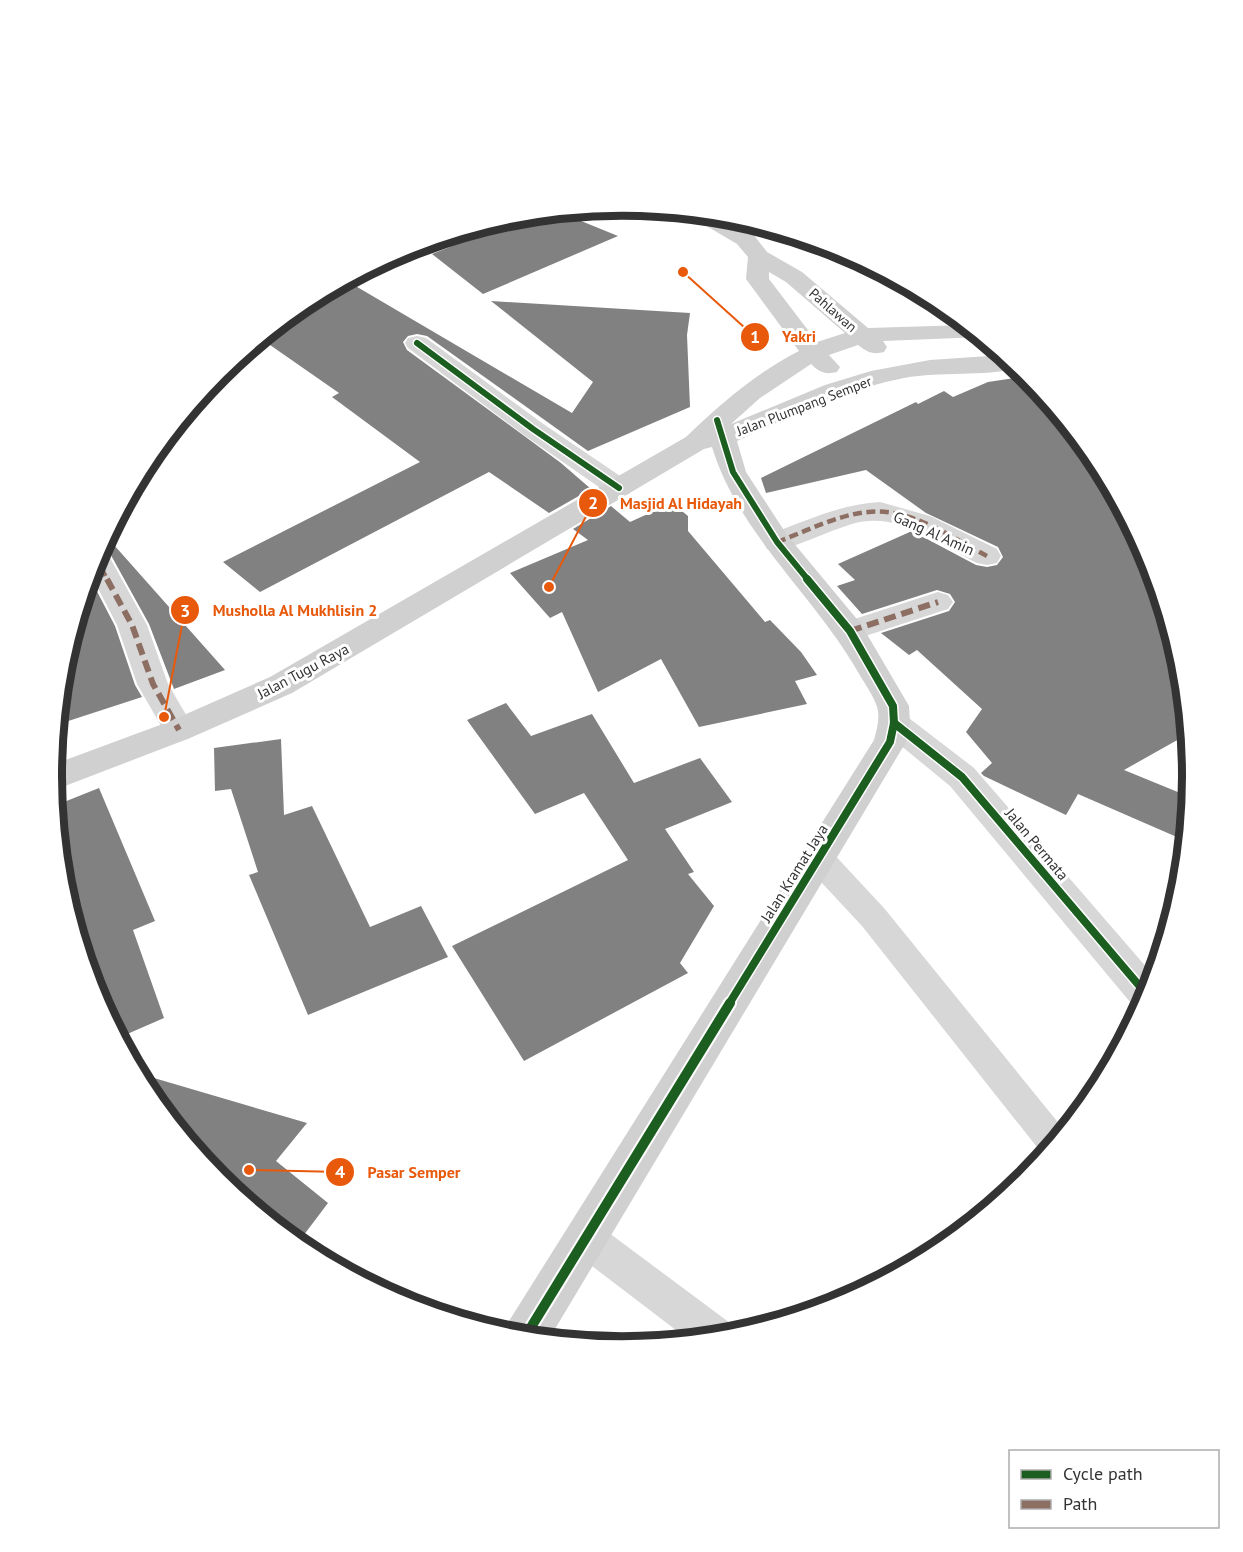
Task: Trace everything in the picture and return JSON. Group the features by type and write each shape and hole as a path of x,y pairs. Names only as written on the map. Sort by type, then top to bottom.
{"main road":[{"name":"Pahlawan","path":"727,226 752,239 863,336 900,372"},
{"path":"752,239 757,279 812,352 850,387"},
{"name":"Jalan Plumpang Semper","path":"712,433 754,390 812,352 863,336 963,332"},
{"name":"Jalan Plumpang Semper","path":"712,433 900,372 927,366 999,363"},
{"path":"712,433 733,472 777,542 850,631 893,706 894,723"},
{"name":"Jalan Tugu Raya","path":"62,774 179,730 281,685 712,433"},
{"name":"Jalan Kramat Jaya","path":"530,1328 584,1236 890,742 894,723"}],"street":[{"path":"417,343 532,429 620,488"},
{"name":"Gang Al Amin","path":"777,542 858,514 880,511 901,515 987,556"},
{"path":"102,568 132,625 153,684 179,730"},
{"path":"850,631 938,602"},
{"name":"Jalan Permata","path":"894,723 962,777 1140,987"}],"lane":[{"path":"819,859 873,917 1049,1138"},
{"path":"584,1236 705,1329"}],"building":[{"path":"574,218 618,236 483,294 432,254 485,233"},
{"path":"354,285 572,413 593,382 491,301 690,313 687,335 690,407 588,451 427,336 417,334 408,336 403,342 407,350 561,463 591,489 549,513 489,472 260,592 223,562 420,462 332,397 339,393 267,343 310,310"},
{"path":"1015,378 1043,407 1087,465 1124,528 1139,562 1152,596 1171,667 1180,739 1124,770 1181,793 1178,838 1078,794 1066,815 984,776 981,773 992,763 966,732 982,709 917,650 909,655 881,633 949,611 955,602 950,594 937,590 862,614 837,586 855,580 838,564 912,531 976,565 987,567 997,565 1003,557 998,547 926,513 866,470 766,493 761,478 916,402 918,404 944,391 953,397 988,382"},
{"path":"672,503 688,516 688,531 765,622 770,620 801,652 817,675 795,681 807,704 699,727 661,659 598,692 562,612 550,618 510,573 588,540 573,529 611,506 630,522"},
{"path":"112,543 225,670 174,689 149,624 109,551"},
{"path":"95,587 115,626 135,685 142,697 64,722 72,667"},
{"path":"506,703 531,736 592,714 634,783 700,758 732,802 665,829 694,872 688,874 714,906 680,963 688,973 524,1061 452,946 628,860 584,793 535,814 467,720"},
{"path":"281,739 284,815 312,806 370,927 421,906 448,957 308,1015 249,875 258,872 231,789 215,791 214,748"},
{"path":"99,788 155,921 133,930 164,1018 125,1035 104,990 81,921 66,849 63,803"},
{"path":"150,1077 307,1123 276,1161 328,1203 303,1236 252,1197 200,1145 177,1117"}],"marked path":[{"path":"777,542 828,522 855,514 880,511 906,516 987,556"},
{"path":"102,568 132,625 153,684 179,730"},
{"path":"850,631 938,602"}],"cycle path":[{"path":"417,343 533,429 619,488"},
{"path":"530,1328 890,742 894,723 893,706 850,631 777,542 733,472 717,420"},
{"path":"894,723 962,777 1140,987"}],"place":[{"name":"Yakri","path":"683,272"},
{"name":"Masjid Al Hidayah","path":"549,587"},
{"name":"Musholla Al Mukhlisin 2","path":"164,717"},
{"name":"Pasar Semper","path":"249,1170"}]}
